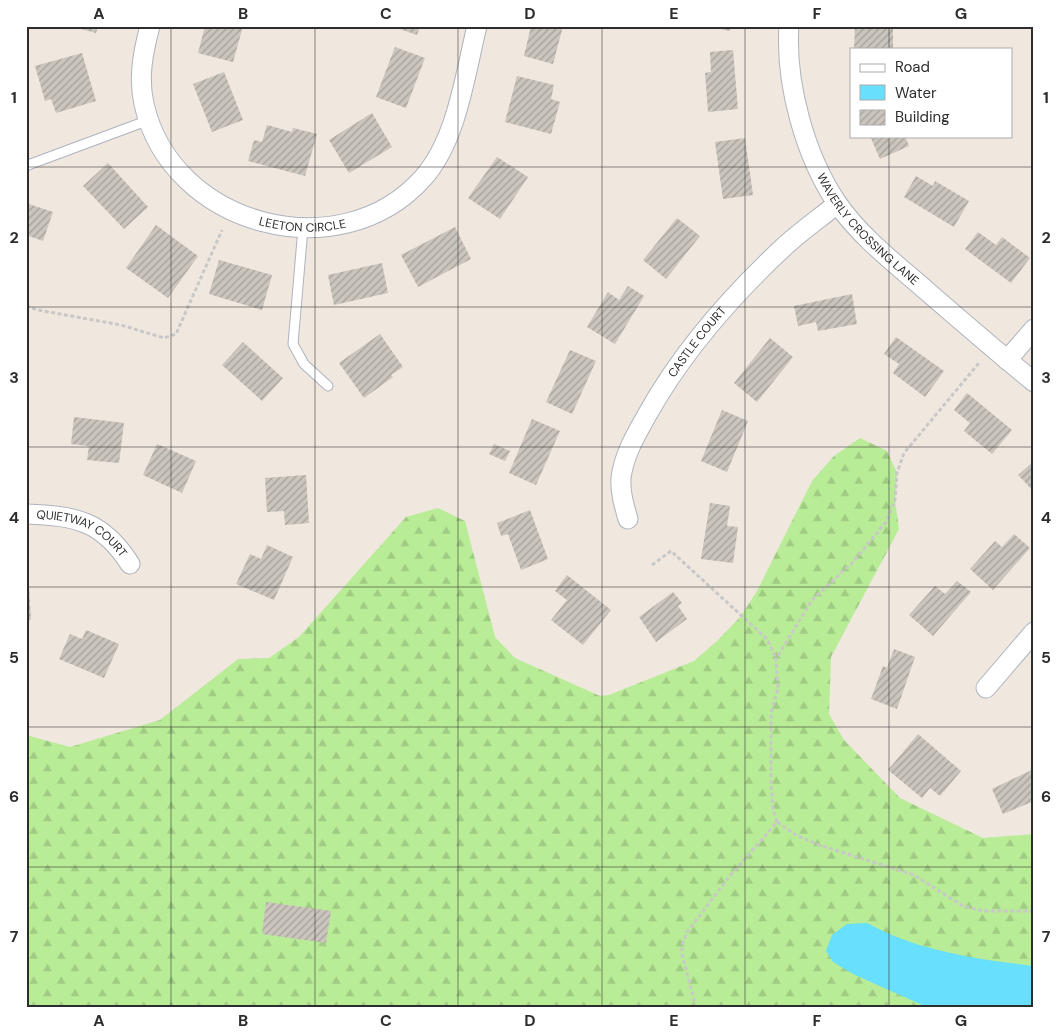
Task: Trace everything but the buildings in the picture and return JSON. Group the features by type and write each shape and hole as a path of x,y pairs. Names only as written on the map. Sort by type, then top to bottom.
{"street":[{"name":"LEETON CIRCLE","path":"150,26 142,69 144,104 154,136 162,151 178,172 198,191 220,205 252,219 278,226 303,228 333,226 360,219 386,208 402,197 423,177 441,153 452,125 477,26"},
{"name":"WAVERLY CROSSING LANE","path":"789,26 790,76 798,113 810,149 837,204 850,221 894,262 1034,382"},
{"name":"CASTLE COURT","path":"628,519 622,500 621,480 624,460 630,445 654,402 683,359 715,317 750,279 788,243 837,204"},
{"path":"1007,360 1034,329"},
{"name":"QUIETWAY COURT","path":"26,514 52,515 83,522 102,532 118,546 130,564"},
{"path":"986,688 1034,632"}],"lane":[{"path":"28,165 149,120"},
{"path":"303,228 293,344 304,364 328,386"}],"path":[{"path":"26,306 38,310 121,325 164,338 176,334 222,230"},
{"path":"776,659 812,600 851,564 886,522 895,500 897,473 904,453 979,363"},
{"path":"652,565 671,551 767,638 776,659 778,688 771,713 772,810 776,822 796,835 816,844 914,875 963,906 983,911 1034,911"},
{"path":"696,1008 682,954 682,945 687,932 729,877 776,822"}],"green space":[{"path":"860,438 887,451 897,473 895,500 899,529 831,657 829,714 844,740 900,798 983,838 1034,834 1034,1008 29,1008 26,1000 26,735 70,747 160,720 238,659 269,658 299,637 406,517 438,508 465,521 495,637 515,658 600,696 609,695 694,661 717,641 741,616 757,591 812,481 834,456"}],"water":[{"path":"867,923 906,941 927,947 969,957 1034,966 1034,1008 929,1008 853,974 833,962 826,951 832,935 847,924"}]}
